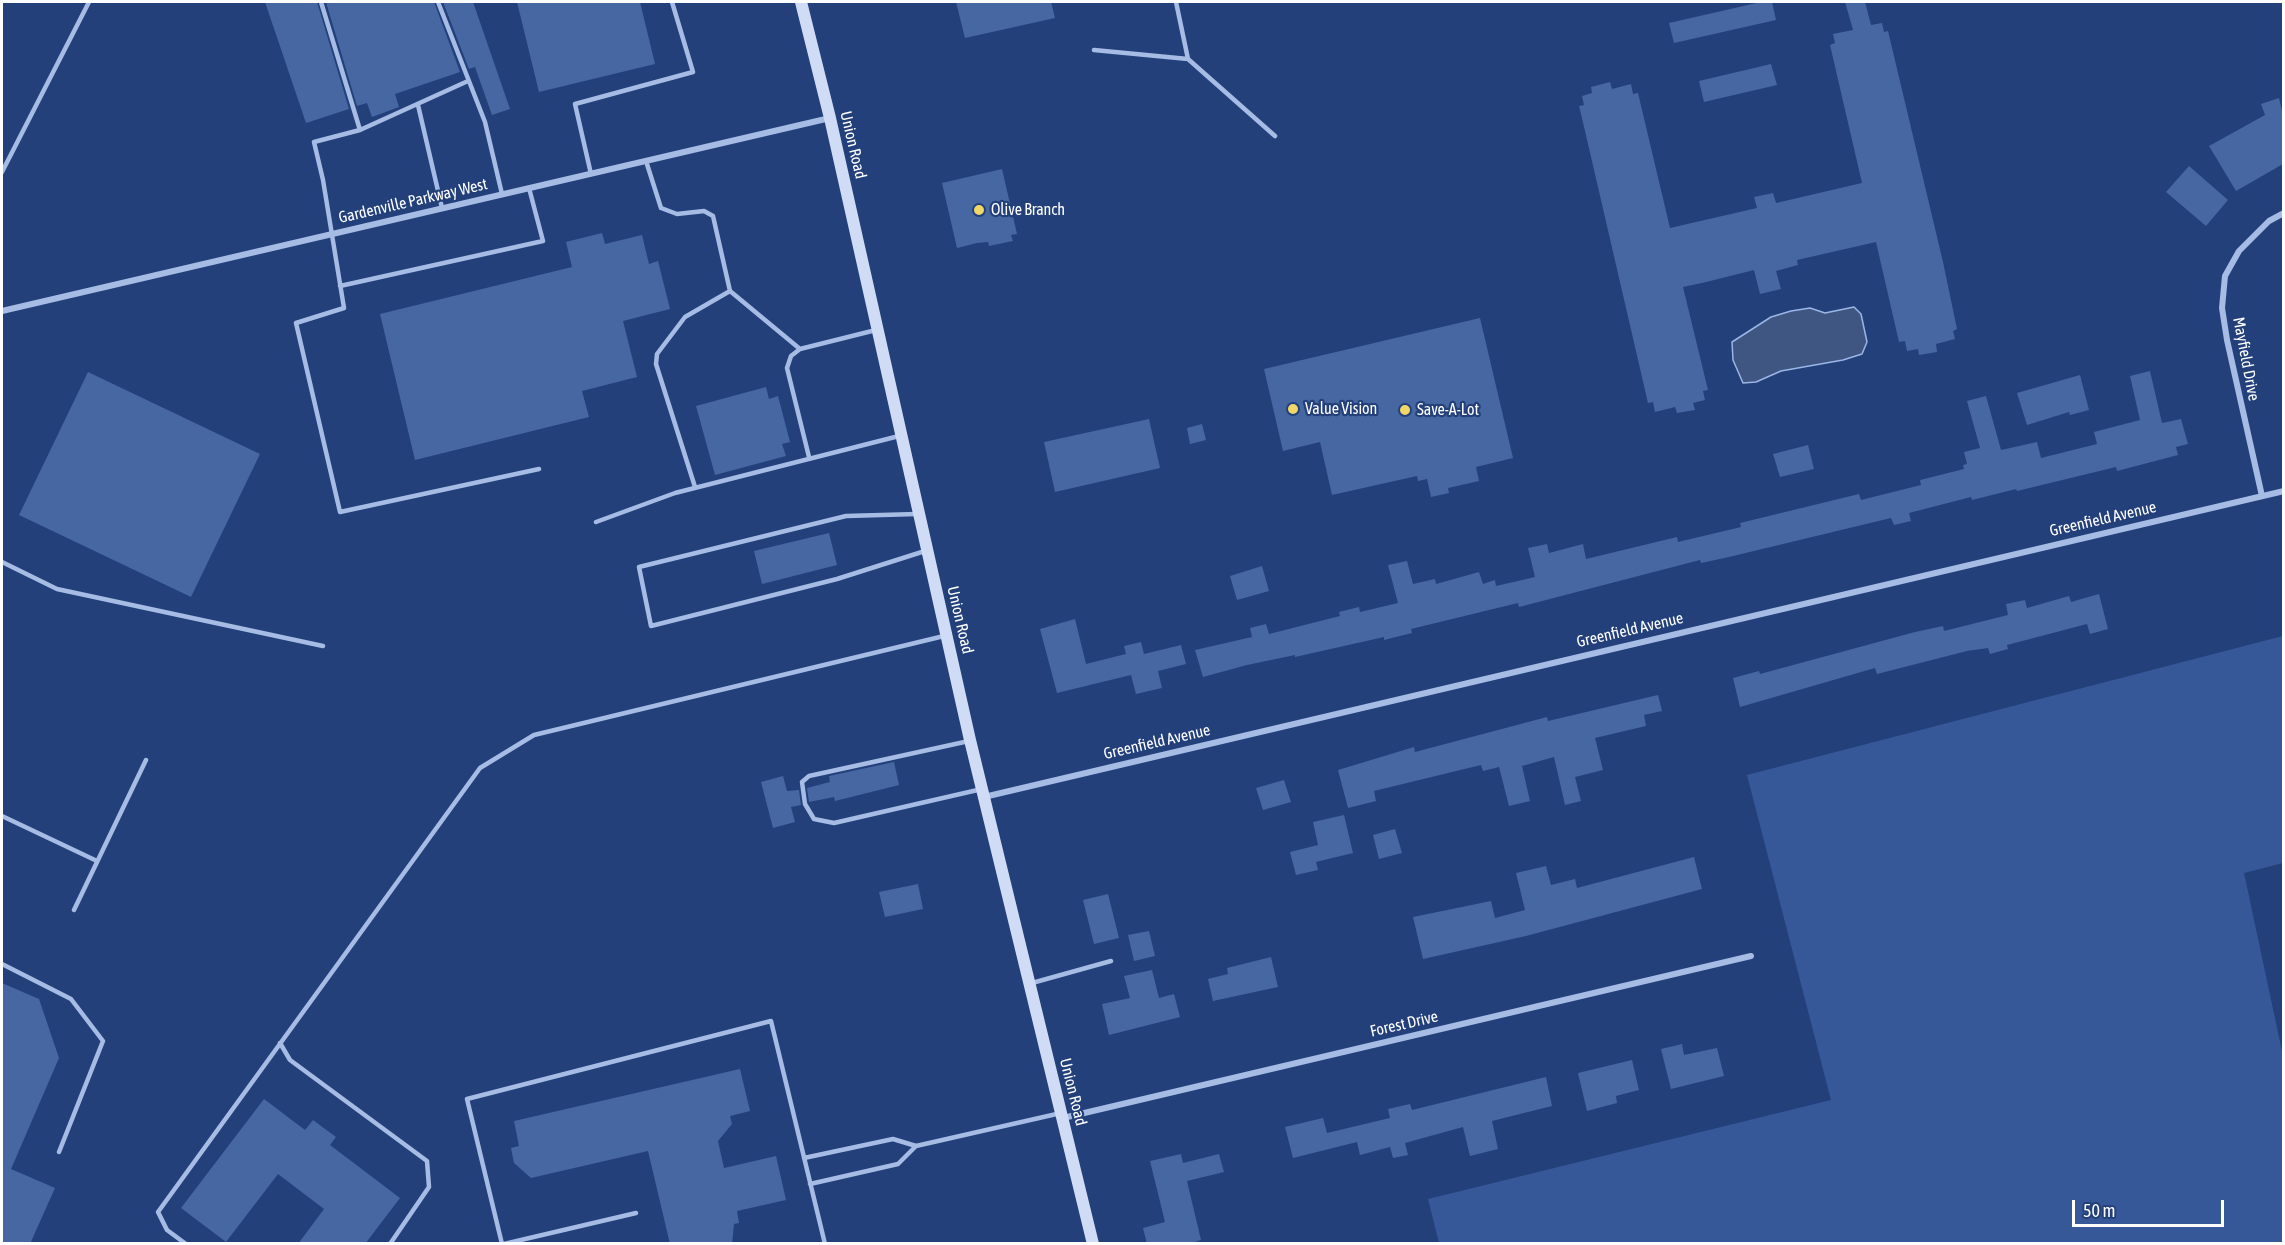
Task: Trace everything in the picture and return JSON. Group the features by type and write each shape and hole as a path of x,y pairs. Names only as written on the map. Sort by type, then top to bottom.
{"main road":[{"name":"Union Road","path":"801,2 830,118 970,741 1093,1244"}],"street":[{"name":"Gardenville Parkway West","path":"2,311 830,118"},
{"name":"Mayfield Drive","path":"2262,496 2222,308 2225,276 2239,251 2269,221 2283,213"},
{"name":"Greenfield Avenue","path":"983,793 2283,491"},
{"name":"Forest Drive","path":"1061,1115 1751,956"}],"lane":[{"path":"2,172 89,2"},
{"path":"321,2 360,130"},
{"path":"438,2 485,122 502,194"},
{"path":"591,174 575,104 693,72 672,2"},
{"path":"1176,2 1188,59"},
{"path":"1094,50 1188,59 1275,136"},
{"path":"468,81 360,130 314,142 344,308 296,323 340,512 539,469"},
{"path":"418,105 442,208"},
{"path":"646,161 661,208 677,214 704,211 713,216 730,291 800,349"},
{"path":"340,286 543,241 529,188"},
{"path":"695,487 656,364 657,354 685,317 730,291"},
{"path":"809,458 787,368 791,356 800,349 878,330"},
{"path":"596,522 695,487 902,436"},
{"path":"920,514 846,516 639,567 651,626 837,579 928,550"},
{"path":"2,562 57,589 323,646"},
{"path":"186,1244 167,1230 158,1212 480,768 534,735 947,636"},
{"path":"970,741 809,776 802,782 805,804 814,819 834,823 983,793"},
{"path":"74,910 146,760"},
{"path":"2,816 97,861"},
{"path":"1029,984 1111,961"},
{"path":"2,964 71,999 103,1041 59,1152"},
{"path":"636,1214 503,1244 467,1099 771,1021 825,1244"},
{"path":"280,1043 290,1060 427,1161 429,1187 390,1244"},
{"path":"804,1158 893,1139 916,1146 1061,1115"},
{"path":"810,1184 898,1164 916,1146"}],"shaded area":[{"path":"1854,307 1861,314 1867,342 1862,354 1843,360 1781,371 1756,382 1743,383 1733,360 1732,342 1771,317 1791,311 1810,308 1825,313"},
{"path":"2283,636 2283,863 2244,873 2283,1056 2283,1243 1439,1243 1428,1199 1831,1100 1747,775"}],"building":[{"path":"265,2 317,2 349,109 306,123"},
{"path":"326,2 434,2 460,72 395,94 399,107 372,117 367,103 357,106"},
{"path":"443,2 473,2 510,109 492,115 475,67 469,69"},
{"path":"517,2 640,2 655,64 539,92"},
{"path":"956,2 1051,2 1055,18 965,38"},
{"path":"1761,2 1772,2 1776,20 1674,43 1669,23"},
{"path":"1845,2 1865,2 1871,25 1882,23 1884,32 1888,31 1943,262 1957,329 1953,331 1955,339 1936,344 1937,352 1919,355 1918,349 1907,351 1905,341 1899,342 1876,242 1797,260 1798,265 1776,271 1781,289 1760,294 1754,270 1683,287 1708,390 1703,391 1705,400 1693,403 1695,410 1677,413 1675,407 1655,412 1653,402 1648,403 1579,106 1584,105 1582,96 1592,93 1591,87 1610,82 1612,89 1631,84 1633,94 1638,93 1670,228 1757,208 1754,197 1773,193 1776,203 1862,183 1830,45 1835,43 1833,34 1853,30"},
{"path":"1771,64 1777,85 1704,102 1699,81"},
{"path":"2279,98 2283,115 2283,164 2236,191 2209,146 2265,115 2261,104"},
{"path":"2189,166 2228,200 2206,226 2166,192"},
{"path":"1002,169 1017,234 1011,235 1013,241 989,246 988,242 977,243 957,248 942,183"},
{"path":"602,233 605,244 642,235 649,264 658,261 670,309 623,321 637,377 582,391 589,417 415,460 380,314 572,267 566,242"},
{"path":"1480,318 1513,458 1476,467 1479,481 1448,488 1449,493 1431,497 1427,479 1418,481 1417,476 1332,495 1320,442 1283,451 1264,369"},
{"path":"2150,371 2162,423 2181,419 2188,444 2176,447 2178,455 2117,471 2116,467 2017,491 2016,489 1972,500 1971,497 1909,513 1911,521 1894,525 1891,518 1729,557 1701,563 1700,560 1519,607 1518,603 1411,629 1412,633 1384,640 1384,637 1295,657 1295,655 1203,677 1195,650 1252,637 1250,628 1266,624 1269,634 1340,616 1339,612 1359,607 1360,612 1398,603 1388,565 1407,561 1413,584 1435,579 1436,584 1479,572 1483,584 1495,580 1496,586 1535,577 1528,548 1547,544 1549,553 1583,544 1586,559 1677,537 1678,542 1741,527 1740,523 1859,494 1861,500 1921,485 1920,480 1964,469 1963,465 1967,464 1964,452 1980,448 1967,401 1986,396 2001,450 2037,442 2041,458 2097,444 2094,432 2140,420 2130,376"},
{"path":"88,372 260,454 191,597 19,515"},
{"path":"2080,375 2089,410 2070,415 2069,412 2027,425 2017,393"},
{"path":"766,387 769,399 778,396 790,442 782,444 786,456 715,475 696,406"},
{"path":"1149,419 1160,468 1055,492 1044,442"},
{"path":"1202,424 1206,440 1190,444 1187,428"},
{"path":"1808,445 1814,469 1780,477 1773,454"},
{"path":"829,533 837,565 762,584 754,551"},
{"path":"1262,566 1269,591 1237,600 1230,576"},
{"path":"2099,594 2108,629 2090,634 2087,624 2007,645 2008,649 1990,654 1988,648 1967,651 1877,674 1875,668 1740,707 1733,678 1759,671 1760,674 1915,632 1943,626 1944,631 2008,615 2006,604 2025,600 2027,608 2069,596 2071,602"},
{"path":"1075,619 1086,664 1126,654 1124,646 1141,642 1144,654 1181,645 1186,664 1158,671 1162,688 1136,694 1131,675 1057,693 1040,629"},
{"path":"1658,695 1662,711 1644,715 1646,726 1595,738 1603,770 1575,777 1581,801 1565,805 1554,757 1522,766 1530,801 1509,806 1499,767 1483,771 1481,765 1374,791 1376,801 1348,808 1338,770 1414,747 1415,752 1547,717 1548,721"},
{"path":"894,762 899,785 835,801 834,797 809,802 807,788 830,782 829,776"},
{"path":"783,776 787,791 799,790 801,805 791,807 795,822 773,828 761,782"},
{"path":"1284,780 1291,802 1263,810 1256,788"},
{"path":"1344,815 1353,853 1316,862 1318,870 1296,875 1290,852 1318,845 1313,822"},
{"path":"1395,829 1402,853 1379,859 1373,835"},
{"path":"1694,857 1702,889 1526,936 1423,959 1413,917 1491,901 1495,918 1525,910 1516,873 1546,866 1551,885 1575,879 1577,888"},
{"path":"918,884 923,909 885,917 879,892"},
{"path":"1108,894 1119,938 1094,944 1083,900"},
{"path":"1149,931 1155,956 1134,961 1128,935"},
{"path":"1271,957 1278,987 1213,1001 1208,979 1228,974 1227,968"},
{"path":"1152,970 1159,998 1174,994 1180,1017 1109,1035 1102,1004 1130,998 1124,976"},
{"path":"2,983 39,999 59,1058 11,1169 55,1188 30,1244 2,1244"},
{"path":"1682,1044 1684,1055 1717,1048 1724,1076 1671,1089 1661,1049"},
{"path":"1632,1060 1639,1090 1616,1096 1617,1103 1587,1111 1578,1073"},
{"path":"740,1069 750,1111 730,1116 732,1124 718,1141 724,1168 776,1156 786,1200 737,1211 739,1223 734,1224 732,1244 670,1244 648,1151 531,1178 514,1163 511,1148 519,1146 514,1121"},
{"path":"1546,1077 1552,1106 1492,1121 1498,1149 1470,1156 1463,1127 1405,1143 1408,1155 1393,1158 1390,1147 1360,1155 1357,1142 1293,1158 1285,1127 1323,1118 1327,1133 1390,1118 1388,1109 1410,1104 1412,1110"},
{"path":"264,1099 305,1130 313,1120 336,1137 330,1145 400,1198 365,1244 298,1244 324,1209 278,1174 226,1242 181,1208"},
{"path":"1181,1154 1183,1163 1219,1154 1224,1172 1187,1181 1201,1240 1188,1244 1147,1244 1143,1228 1165,1222 1150,1161"}],"place":[{"name":"Olive Branch","path":"979,210"},
{"name":"Value Vision","path":"1293,409"},
{"name":"Save-A-Lot","path":"1405,410"}]}
